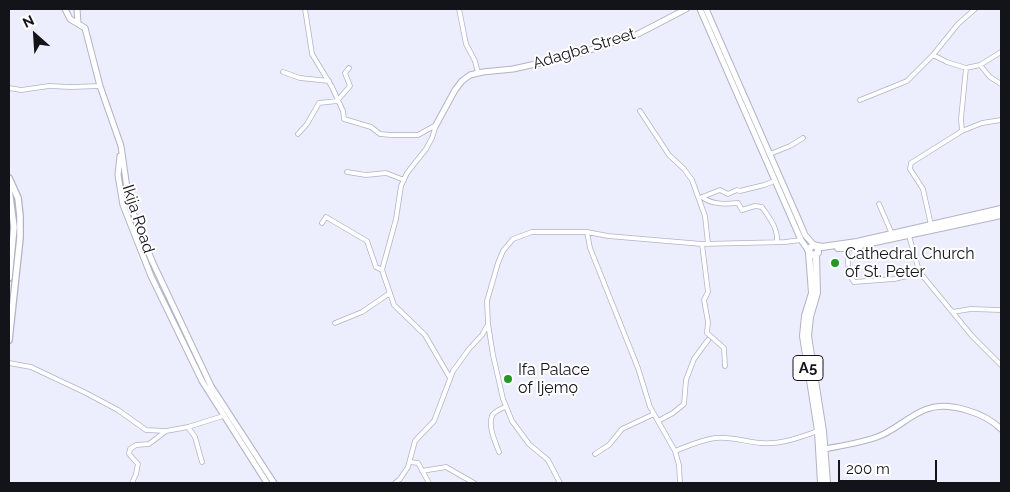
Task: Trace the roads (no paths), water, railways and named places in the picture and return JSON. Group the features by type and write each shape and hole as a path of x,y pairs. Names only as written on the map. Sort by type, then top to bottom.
{"highway":[{"path":"814,250 847,248 909,236 975,218 1001,208"},
{"path":"814,250 931,225 1001,215"},
{"name":"A5","path":"814,250 812,293 805,316 803,336 818,431 821,483"},
{"name":"A5","path":"814,250 817,293 810,317 808,336 821,415 827,483"}],"main road":[{"path":"9,178 18,198 20,238 9,340"},
{"path":"9,190 14,228 9,278"}],"street":[{"path":"65,9 70,19 85,28"},
{"path":"77,9 78,23 85,28 100,86 121,146"},
{"path":"305,9 312,54 329,81 343,111 345,120 370,127 380,134 405,136 418,135 436,125"},
{"path":"450,378 424,335 394,306 382,270 396,219 402,186 407,173 426,149 446,104 458,85 466,78 478,73 475,60 466,44 459,9"},
{"name":"Adagba Street","path":"478,73 514,69 572,56 638,34 686,9"},
{"path":"700,9 801,240 814,250"},
{"path":"706,9 805,234 814,250"},
{"path":"860,100 907,80 934,55 951,32 975,9"},
{"path":"934,55 947,62 966,68 980,65 1001,52"},
{"path":"980,65 990,77 1001,84"},
{"path":"298,134 307,124 319,103 337,101 350,86 345,73 349,68"},
{"path":"962,131 966,68"},
{"path":"283,72 300,78 329,81"},
{"path":"9,88 20,90 49,86 100,86"},
{"path":"640,111 669,155 692,180 701,198 708,244"},
{"path":"931,225 923,189 912,174 910,169 911,163 962,131 982,123 1001,120"},
{"path":"770,154 790,146 803,138"},
{"name":"Ikija Road","path":"121,146 118,175 120,190 127,216 161,298 202,381 267,483"},
{"name":"Ikija Road","path":"121,146 129,202 152,261 211,386 274,483"},
{"path":"347,172 366,175 386,173 404,180"},
{"path":"701,198 720,190 728,194 775,181"},
{"path":"701,198 722,205 738,204 742,210 760,206 774,224 778,233 777,242"},
{"path":"879,204 892,234"},
{"path":"322,224 326,217 329,217 339,226 367,241 376,267 382,270"},
{"path":"560,483 548,460 529,444 517,429 506,406 492,355 486,301 503,251 512,239 532,232 587,232 702,244 801,240"},
{"path":"587,232 590,248 604,279 654,414 675,451 679,465 680,483"},
{"path":"909,236 921,273 972,336 1001,366"},
{"path":"702,244 708,292 704,300 708,322 707,332 724,348 725,366"},
{"path":"847,248 848,268 850,277 854,282 894,279 921,273"},
{"path":"336,323 362,312 390,293"},
{"path":"952,312 971,309 1001,310"},
{"path":"395,483 400,479 410,462 413,445 434,421 450,378 488,324"},
{"path":"658,421 674,414 684,404 686,380 694,359 708,340"},
{"path":"9,363 31,367 84,392 118,410 146,430 166,431 188,427 223,416"},
{"path":"499,452 492,435 492,416 495,412 506,406"},
{"path":"824,449 877,437 922,411 933,408 950,407 969,411 990,420 1001,429"},
{"path":"595,454 609,446 622,429 654,414"},
{"path":"188,427 195,437 202,462"},
{"path":"132,483 138,464 129,454 130,449 136,445 149,444 166,431"},
{"path":"675,451 704,440 716,438 726,437 754,443 775,443 788,441 818,431"},
{"path":"410,462 418,463 429,483"},
{"path":"422,471 446,467 474,483"}],"place":[{"name":"Cathedral Church of St. Peter","path":"835,263"},
{"name":"Ifa Palace of Ijẹmọ","path":"508,379"}]}
